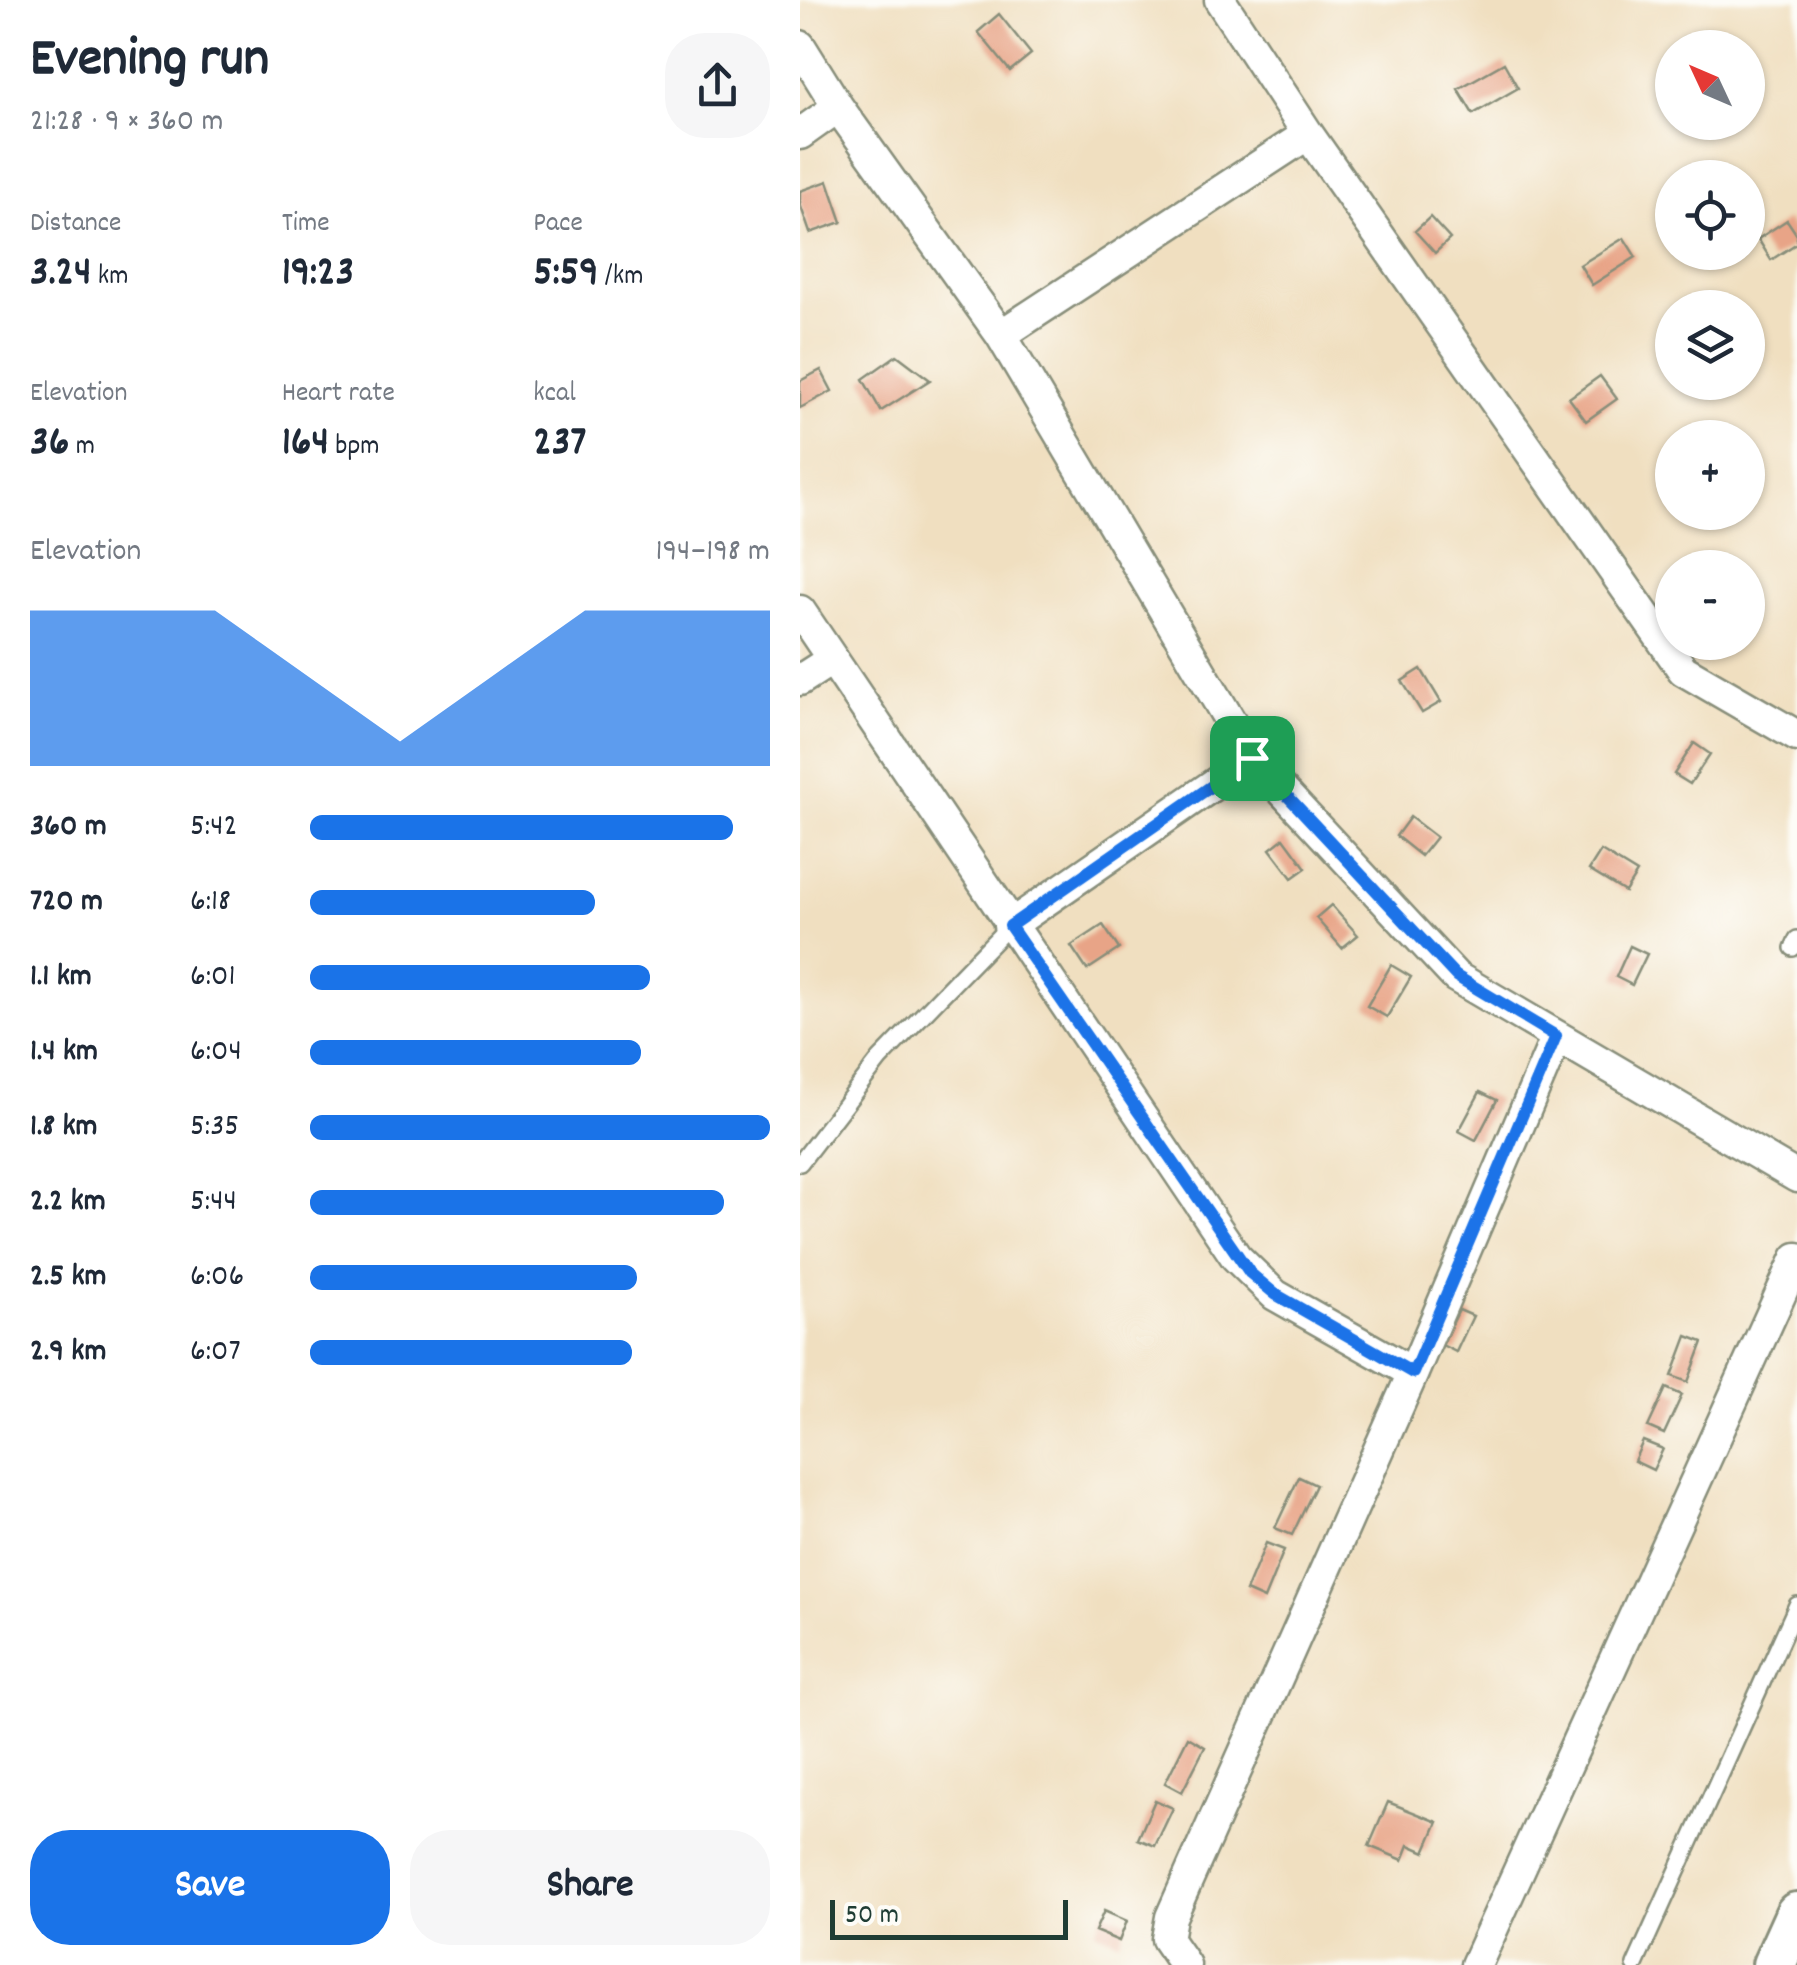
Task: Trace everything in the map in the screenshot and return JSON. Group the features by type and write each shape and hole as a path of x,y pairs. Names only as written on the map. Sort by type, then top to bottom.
{"main road":[{"path":"1774,1965 1796,1918"}],"street":[{"path":"1220,0 1308,134 1684,670 1797,736"},
{"path":"800,46 838,108 1000,334 1252,758 1456,976 1797,1177"},
{"path":"800,134 838,108"},
{"path":"1000,334 1308,134"},
{"path":"800,611 1010,926 1250,1273 1275,1294 1413,1373"},
{"path":"800,680 831,660"},
{"path":"1010,926 1252,758"},
{"path":"1185,1965 1167,1939 1170,1917 1413,1373 1556,1036"},
{"path":"1476,1965 1797,1258"}],"lane":[{"path":"800,1163 880,1059 1010,926"},
{"path":"1635,1965 1797,1605"}],"building":[{"path":"999,14 1031,54 1010,71 978,32"},
{"path":"1504,63 1518,88 1473,114 1458,89"},
{"path":"828,181 842,222 810,233 800,204 800,191"},
{"path":"1430,217 1450,239 1435,253 1415,231"},
{"path":"1787,220 1797,235 1797,243 1771,260 1765,250 1765,234"},
{"path":"1624,238 1636,257 1592,285 1580,265"},
{"path":"897,355 930,380 881,411 863,379"},
{"path":"821,370 832,391 800,408 800,381"},
{"path":"1600,376 1617,399 1586,421 1569,398"},
{"path":"1421,669 1441,702 1422,713 1402,681"},
{"path":"1694,743 1710,754 1690,784 1674,774"},
{"path":"1410,817 1436,837 1421,856 1396,836"},
{"path":"1284,838 1306,868 1292,878 1270,849"},
{"path":"1601,851 1637,873 1625,892 1589,870"},
{"path":"1331,905 1358,935 1342,948 1316,918"},
{"path":"1103,925 1119,949 1087,970 1071,946"},
{"path":"1630,946 1647,954 1632,985 1616,977"},
{"path":"1391,965 1411,977 1387,1017 1367,1006"},
{"path":"1480,1092 1497,1100 1476,1140 1459,1131"},
{"path":"1459,1310 1473,1316 1456,1352 1442,1345"},
{"path":"1687,1336 1703,1342 1688,1382 1672,1376"},
{"path":"1666,1388 1682,1395 1664,1434 1648,1427"},
{"path":"1643,1441 1663,1449 1653,1470 1634,1461"},
{"path":"1299,1477 1316,1485 1292,1535 1275,1528"},
{"path":"1266,1543 1284,1550 1264,1599 1246,1591"},
{"path":"1188,1737 1205,1747 1182,1792 1165,1783"},
{"path":"1155,1800 1173,1808 1155,1846 1138,1839"},
{"path":"1388,1802 1438,1822 1425,1852 1409,1845 1403,1860 1369,1846"},
{"path":"1104,1911 1127,1921 1119,1941 1095,1931"}],"route":[{"path":"1252,758 1456,976 1556,1036 1413,1373 1275,1294 1250,1273 1220,1235 1010,926 1252,758"}]}
